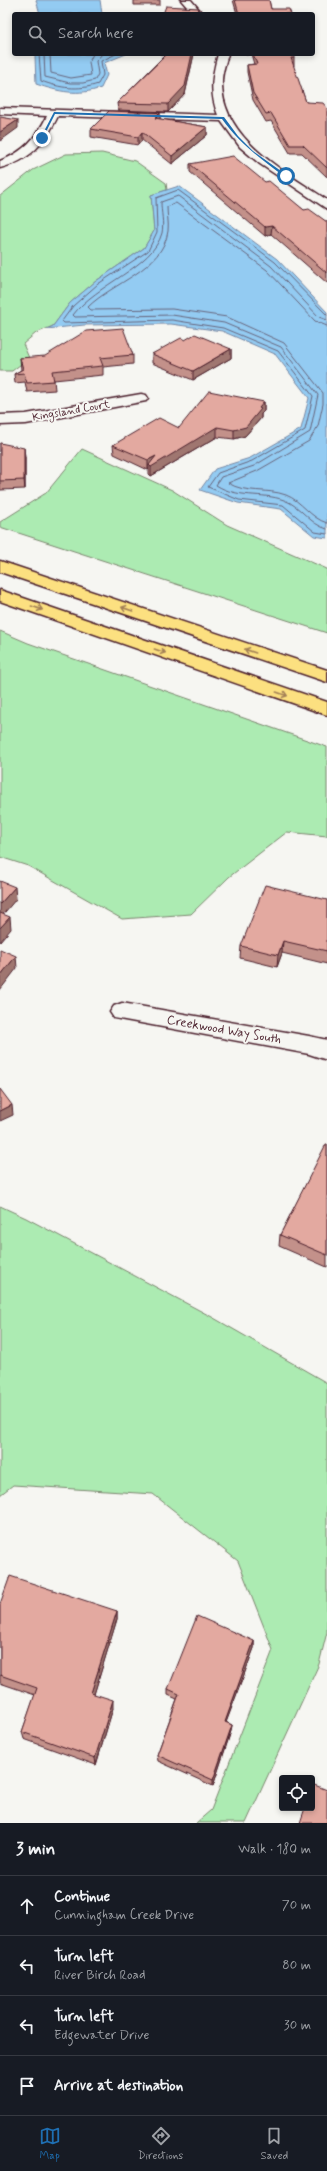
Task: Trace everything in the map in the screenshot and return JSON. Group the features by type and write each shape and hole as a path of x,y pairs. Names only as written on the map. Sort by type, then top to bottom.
{"main road":[{"path":"0,566 327,676"},
{"path":"0,595 327,709"}],"street":[{"path":"186,0 196,12"},
{"path":"222,56 217,67 216,84 219,108 223,118 236,137 252,151 327,205"},
{"path":"0,111 223,118"},
{"path":"0,165 22,155 34,147 42,138 54,113"},
{"name":"Kingsland Court","path":"0,420 26,418 141,398"},
{"name":"Creekwood Way South","path":"122,1012 327,1050"}],"green space":[{"path":"102,153 135,161 166,183 167,190 151,195 154,231 144,248 96,281 70,303 53,326 36,333 23,344 29,358 12,371 0,371 0,196 33,170 66,154"},
{"path":"82,449 172,490 227,525 327,569 327,633 0,527 0,522 46,493"},
{"path":"0,631 28,643 327,747 327,836 287,832 229,877 191,914 122,919 28,866 0,857"},
{"path":"0,1206 26,1218 212,1317 327,1383 327,1632 319,1664 246,1823 196,1823 211,1810 273,1650 238,1561 153,1494 13,1485 0,1495"}],"water":[{"path":"36,0 100,0 102,12 39,12"},
{"path":"35,56 121,56 104,63 107,75 101,88 84,92 68,92 36,84"},
{"path":"179,186 277,259 327,312 327,538 314,536 281,509 238,503 200,490 215,469 250,458 301,429 309,398 275,354 222,331 171,324 84,325 47,329 53,326 70,303 96,281 144,248 154,231 151,195"}],"building":[{"path":"235,0 269,0 271,9 289,9 290,12 238,12"},
{"path":"166,6 199,8 198,12 164,12"},
{"path":"165,56 192,56 185,86 168,104 117,103"},
{"path":"254,56 294,56 294,58 291,58 306,102 323,103 327,108 327,168 303,145 290,145 271,113 266,114 253,93 247,65 257,64"},
{"path":"109,111 160,113 155,118 207,127 172,156 142,132 138,137 91,129"},
{"path":"0,117 18,120 0,132"},
{"path":"233,156 265,182 269,181 304,210 309,209 327,222 327,273 272,226 265,227 190,164"},
{"path":"123,328 133,355 100,358 103,366 52,371 54,381 27,383 24,373 14,374 23,369 20,358 45,356 86,331"},
{"path":"195,334 231,349 193,371 152,354 181,338 185,340"},
{"path":"209,391 264,402 259,408 261,409 246,427 234,430 217,427 151,467 149,465 156,456 148,460 113,445 159,418 179,428"},
{"path":"0,443 24,448 24,480 0,481"},
{"path":"0,881 15,887 0,904"},
{"path":"265,885 327,900 327,951 283,941 278,955 241,946"},
{"path":"0,913 10,917 0,928"},
{"path":"0,949 16,956 0,976"},
{"path":"0,1089 12,1105 0,1111"},
{"path":"327,1144 327,1255 280,1235"},
{"path":"10,1576 117,1611 91,1693 113,1700 95,1758 22,1732 37,1688 0,1675 0,1604"},
{"path":"197,1616 254,1641 225,1722 232,1725 213,1780 157,1755 179,1694 168,1689"},
{"path":"315,1785 327,1790 327,1823 300,1823 304,1811 315,1811"}],"route":[{"path":"42,138 54,113 223,118 236,137 286,176"}]}
